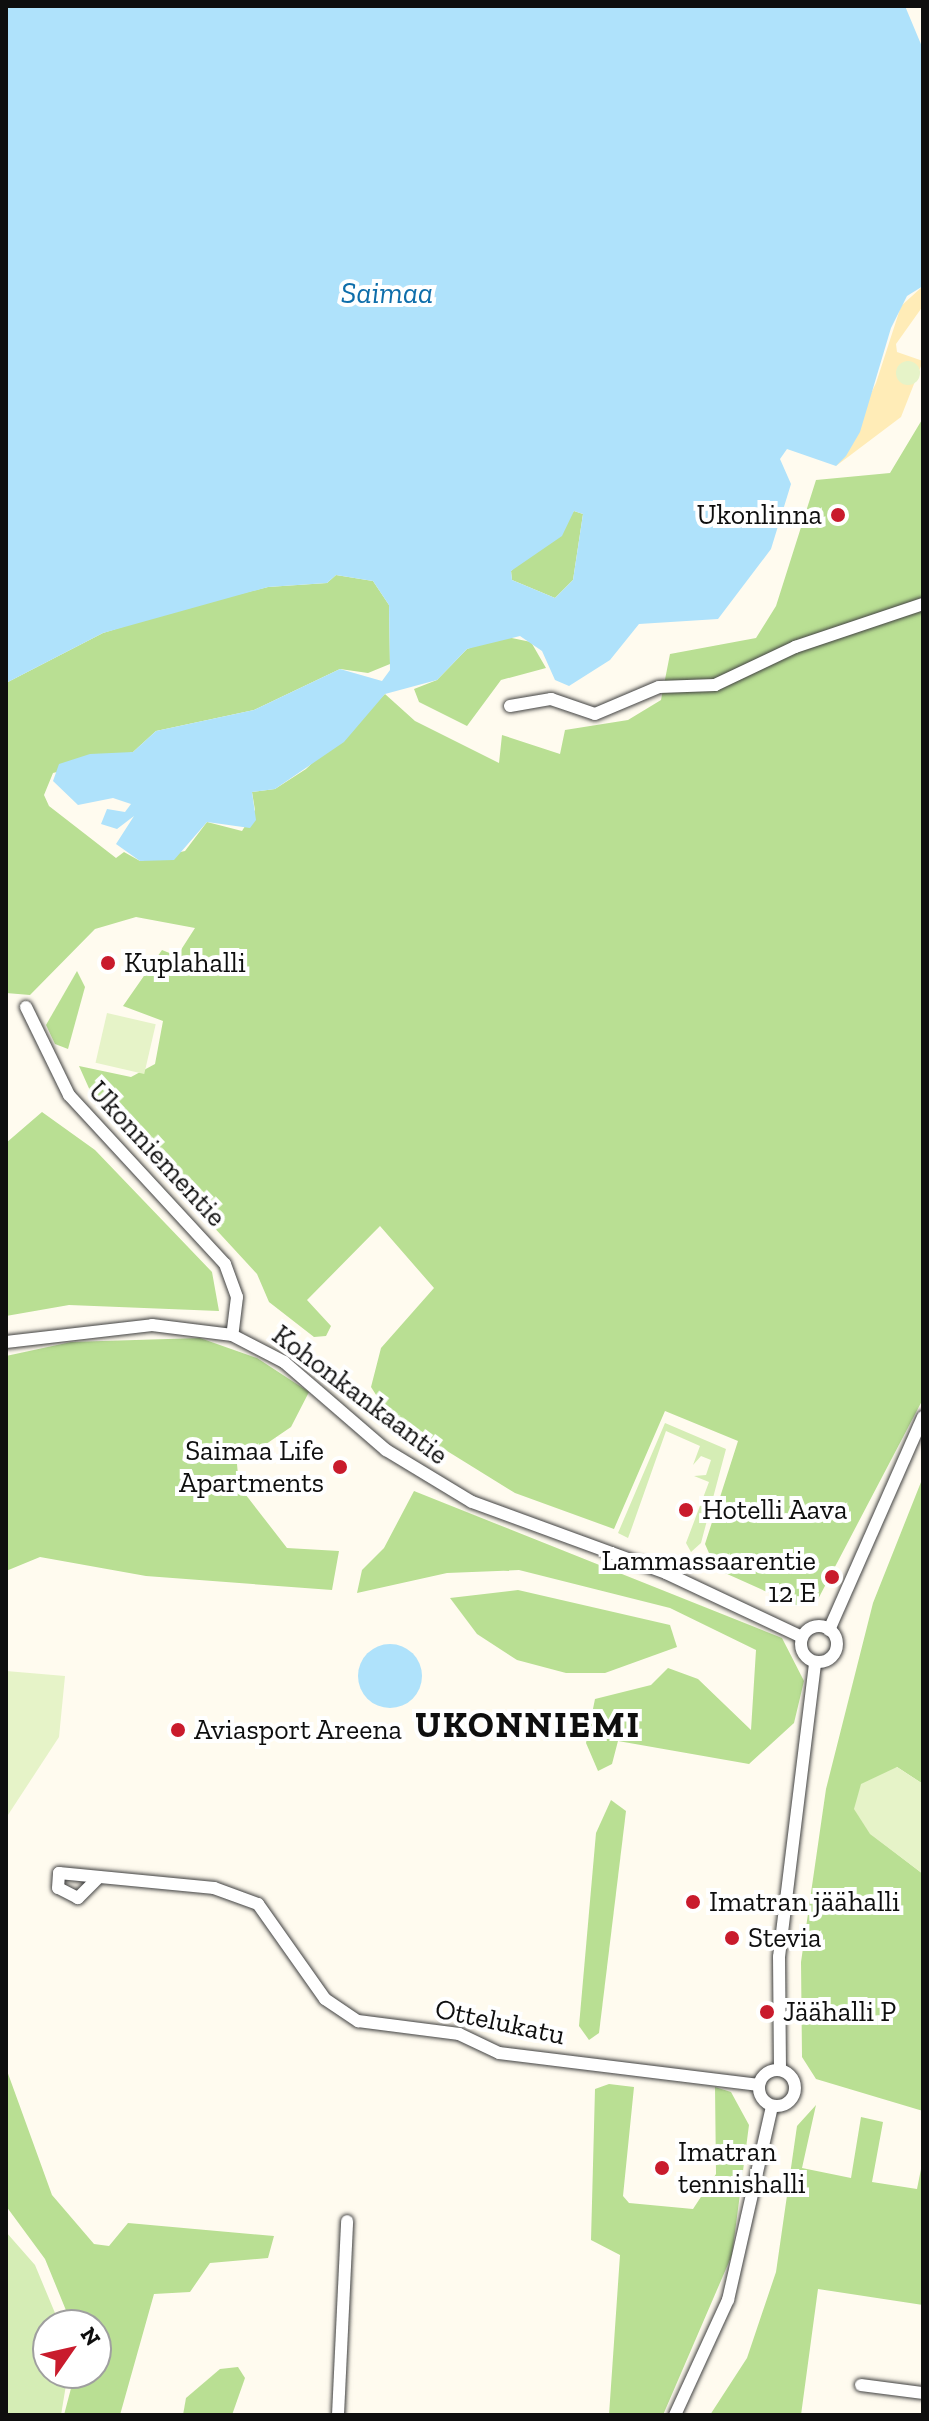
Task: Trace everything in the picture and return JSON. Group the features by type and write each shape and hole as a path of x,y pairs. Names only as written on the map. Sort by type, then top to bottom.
{"street":[{"path":"510,706 551,699 595,714 659,687 715,685 795,647 923,604"},
{"name":"Ukonniementie","path":"26,1007 69,1095 225,1264 237,1297 232,1335"},
{"name":"Kohonkankaantie","path":"6,1342 152,1325 232,1335 284,1362 386,1450 472,1502 666,1573 802,1637"},
{"path":"815,1662 833,1655 829,1630 876,1510 923,1417"},
{"path":"815,1662 803,1652 802,1637 817,1626 829,1630"},
{"path":"772,2106 787,2104 795,2092 780,2070 779,1957 815,1662"},
{"name":"Ottelukatu","path":"99,1877 214,1888 258,1904 325,1999 358,2021 459,2034 499,2053 759,2085"},
{"path":"675,2415 728,2300 772,2106 759,2085 780,2070"},
{"path":"338,2415 347,2221"},
{"path":"861,2385 923,2393"}],"green space":[{"path":"908,361 917,364 920,373 917,382 908,385 899,382 896,373 899,364"},
{"path":"923,418 923,1399 816,1603 796,1605 716,1569 705,1544 738,1441 665,1411 614,1529 515,1493 389,1415 371,1387 381,1348 434,1288 380,1226 307,1300 331,1326 326,1336 314,1337 269,1302 257,1274 92,1095 79,1066 131,1077 155,1064 163,1021 123,1006 162,950 177,956 195,928 136,917 95,929 30,995 6,993 6,683 103,633 179,609 268,587 327,583 336,575 373,581 389,605 390,664 368,673 340,669 254,710 156,731 133,752 53,773 44,795 49,806 116,858 124,852 140,861 185,851 207,822 242,831 255,810 252,792 275,789 306,769 385,694 415,721 499,763 502,735 560,754 565,730 628,720 661,700 670,654 756,638 776,606 816,480 890,473"},
{"path":"574,511 583,514 573,580 555,598 512,580 511,571"},
{"path":"502,636 531,642 546,668 501,680 467,726 419,702 414,689 437,680 467,649"},
{"path":"77,971 85,987 68,1049 55,1044 46,1025"},
{"path":"107,1013 156,1024 144,1074 96,1063"},
{"path":"42,1112 95,1150 212,1272 219,1311 69,1305 6,1316 6,1143"},
{"path":"200,1338 257,1358 309,1392 291,1427 237,1464 239,1486 287,1548 339,1551 332,1590 146,1576 40,1557 6,1571 6,1356 71,1342"},
{"path":"665,1423 726,1449 701,1543 691,1552 686,1543 709,1482 694,1476 706,1475 711,1460 701,1456 693,1465 700,1446 666,1431 628,1538 618,1533"},
{"path":"923,1477 923,1784 897,1767 871,1834 923,1874 923,2111 816,2079 802,2057 801,1962 826,1789 873,1603"},
{"path":"414,1491 782,1638 804,1681 794,1723 749,1764 618,1741 612,1764 598,1771 586,1743 595,1699 651,1685 668,1668 698,1679 751,1730 756,1650 670,1608 519,1570 447,1573 357,1593 362,1570 384,1548"},
{"path":"518,1590 670,1625 677,1647 605,1673 566,1673 517,1660 477,1634 450,1598"},
{"path":"6,1671 65,1676 59,1737 6,1818"},
{"path":"897,1767 923,1784 923,1874 870,1834 854,1809 861,1784"},
{"path":"611,1800 626,1811 599,2033 589,2040 579,2026 596,1833"},
{"path":"6,2068 52,2195 94,2244 109,2246 128,2223 274,2236 268,2258 210,2263 190,2292 154,2294 120,2415 64,2415 71,2389 112,2389 112,2309 65,2309 45,2259 6,2206"},
{"path":"609,2084 634,2087 623,2196 629,2203 693,2209 716,2174 715,2087 731,2092 749,2125 732,2255 663,2415 609,2415 620,2255 591,2240 595,2089"},
{"path":"816,2105 802,2168 851,2178 861,2117 883,2122 872,2182 917,2189 923,2159 923,2305 818,2289 801,2415 710,2415 747,2358 776,2272 797,2126"},
{"path":"6,2232 35,2265 53,2309 32,2309 32,2389 65,2389 61,2415 6,2415"},
{"path":"238,2367 245,2378 232,2415 183,2415 186,2398 220,2369"}],"sand":[{"path":"923,286 923,306 896,344 897,352 923,361 901,417 836,466 876,383 901,306"}],"water":[{"name":"Saimaa","path":"6,6 905,6 923,49 923,286 907,296 891,328 860,432 846,456 836,466 787,449 780,459 791,484 771,549 718,619 639,624 610,660 569,686 555,680 542,651 520,636 467,649 437,680 385,694 344,742 275,789 252,792 256,820 250,828 207,822 174,860 140,861 116,844 134,816 117,829 101,824 107,809 125,812 131,804 113,798 78,805 53,781 59,764 90,754 133,752 156,731 254,710 340,669 382,681 390,670 389,605 373,581 336,575 327,583 268,587 103,633 6,683","holes":["574,511 583,514 573,580 555,598 512,580 511,571 562,536"]},
{"path":"384,1644 396,1644 413,1653 420,1664 420,1688 413,1699 396,1708 384,1708 372,1703 363,1694 358,1682 358,1670 363,1658 372,1649"}],"place":[{"name":"Ukonlinna","path":"838,515"},
{"name":"Kuplahalli","path":"108,963"},
{"name":"Saimaa Life Apartments","path":"340,1467"},
{"name":"Hotelli Aava","path":"686,1510"},
{"name":"Lammassaarentie 12 E","path":"832,1577"},
{"name":"Aviasport Areena","path":"178,1730"},
{"name":"Imatran jäähalli","path":"693,1902"},
{"name":"Stevia","path":"732,1938"},
{"name":"Jäähalli P","path":"767,2012"},
{"name":"Imatran tennishalli","path":"662,2168"}],"district":[{"name":"UKONNIEMI","path":"528,1725"}]}
